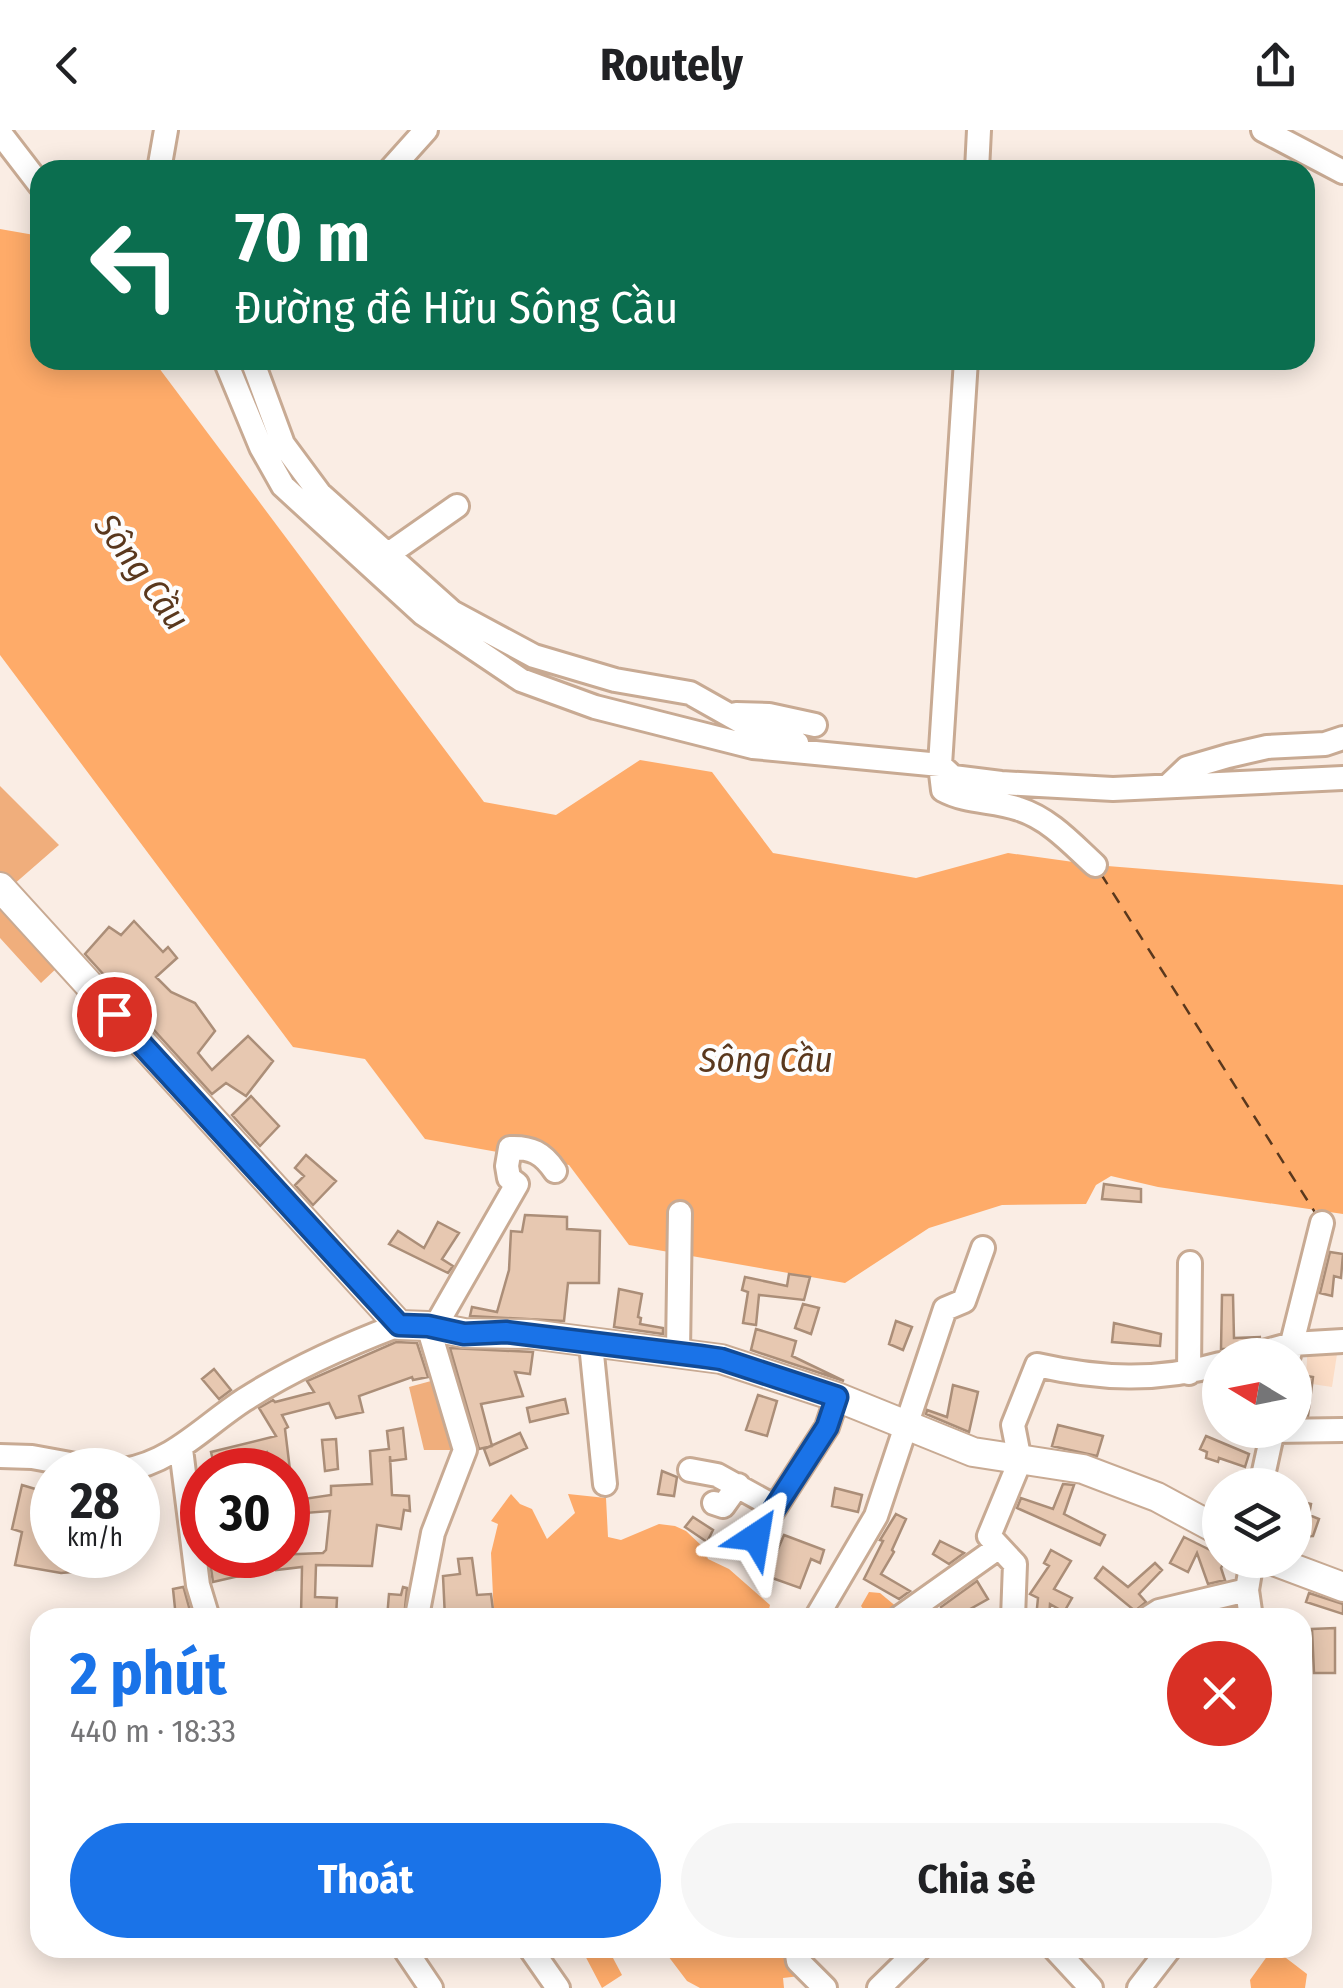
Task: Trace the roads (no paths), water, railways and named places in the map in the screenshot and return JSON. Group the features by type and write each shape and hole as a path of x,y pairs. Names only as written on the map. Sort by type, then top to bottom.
{"main road":[{"path":"0,886 399,1325 431,1326 453,1332 506,1332 721,1359 837,1397 973,1452 1094,1473 1157,1498 1202,1522"},
{"path":"1312,1575 1343,1587"}],"street":[{"path":"161,160 166,130"},
{"path":"399,160 426,130"},
{"path":"978,160 979,130"},
{"path":"1262,130 1343,172"},
{"path":"0,133 30,172"},
{"path":"229,370 284,486 423,614 534,656 615,680 690,693 745,724 822,752"},
{"path":"256,370 282,444 320,494 452,612 465,631 520,680 595,707 754,748 940,765 952,776 1001,783 1112,789 1343,778"},
{"path":"965,370 940,765 943,790 956,797 996,803 1044,820 1095,865"},
{"path":"387,555 457,506"},
{"path":"732,715 745,712 815,724"},
{"path":"1168,786 1187,768 1228,756 1267,747 1325,744 1343,738"},
{"path":"419,1608 434,1533 465,1450 431,1326 537,1176"},
{"path":"678,1352 680,1213"},
{"path":"1294,1338 1322,1224"},
{"path":"822,1608 876,1516 946,1309 964,1301 983,1248"},
{"path":"1189,1373 1190,1262"},
{"path":"182,1448 246,1400 298,1370 399,1325"},
{"path":"1312,1346 1343,1341"},
{"path":"591,1344 606,1484"},
{"path":"1013,1608 1015,1564 990,1536 1020,1461 1013,1425 1037,1365 1108,1378 1202,1369"},
{"path":"756,1537 827,1427 837,1397"},
{"path":"1312,1430 1343,1430"},
{"path":"0,1456 30,1457"},
{"path":"690,1470 717,1475 776,1507"},
{"path":"714,1503 724,1506 738,1485"},
{"path":"913,1608 999,1546"},
{"path":"197,1578 205,1608"},
{"path":"1249,1578 1250,1608"},
{"path":"1172,1608 1247,1590"},
{"path":"411,1958 431,1988"},
{"path":"537,1958 558,1988"},
{"path":"797,1958 825,1988"},
{"path":"879,1988 910,1958"},
{"path":"1063,1958 1090,1988"},
{"path":"1138,1988 1162,1958"}],"water":[{"name":"Sông Cầu","path":"0,229 30,234 30,370 160,370 484,802 556,815 640,760 712,772 773,853 916,878 1008,853 1095,865 1343,885 1343,1214 1158,1187 1111,1176 1096,1185 1086,1204 1002,1205 929,1228 845,1283 629,1245 569,1165 425,1139 365,1059 293,1047 0,655"},
{"path":"1266,1958 1286,1958 1307,1974 1305,1988 1251,1988 1250,1980"}]}
